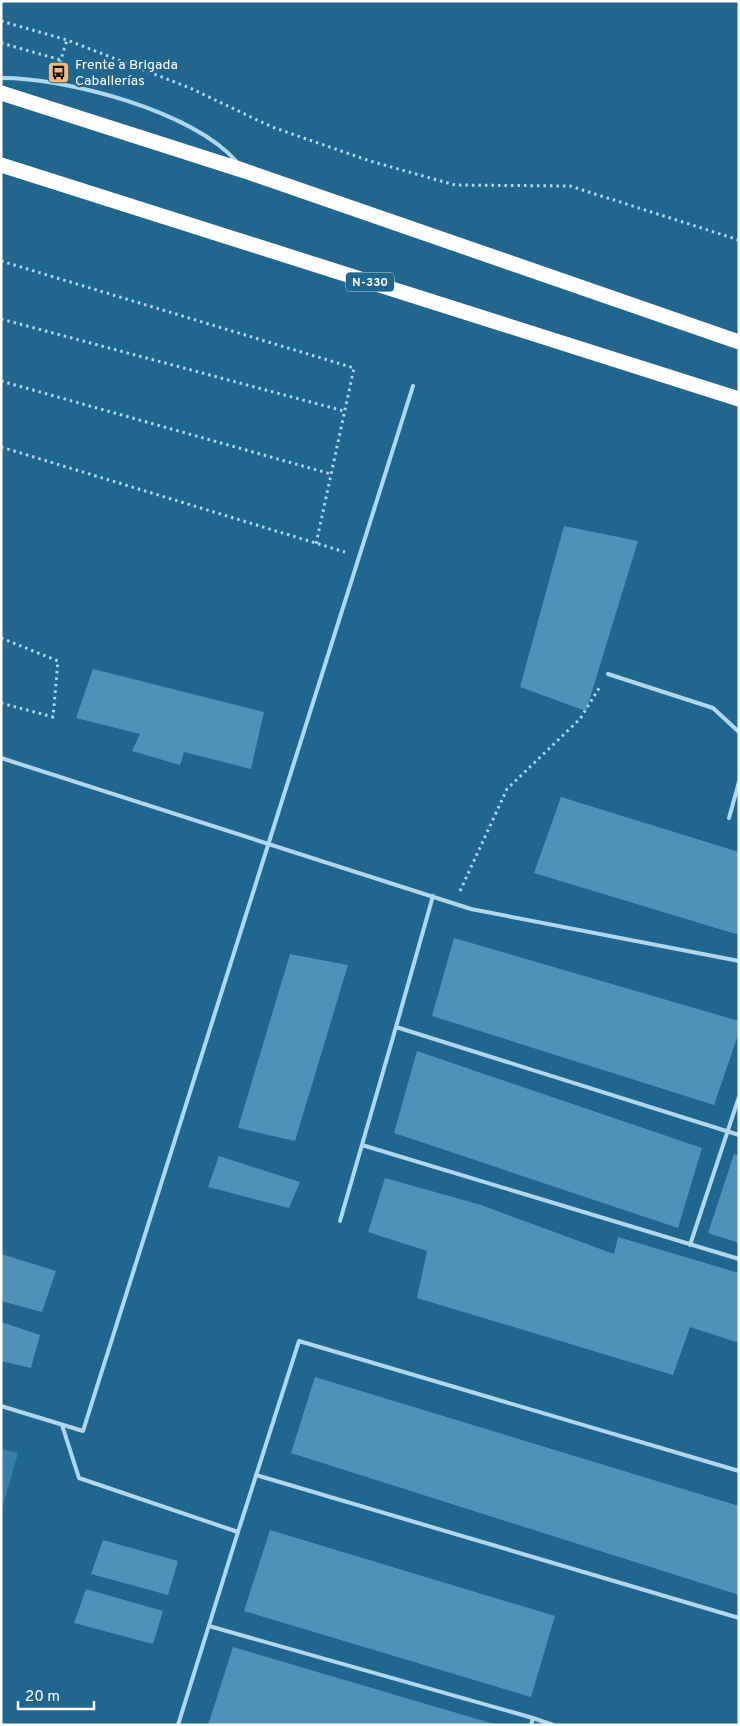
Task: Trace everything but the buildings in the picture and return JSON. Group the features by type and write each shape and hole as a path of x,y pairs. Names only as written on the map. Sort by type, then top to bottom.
{"highway":[{"path":"1,93 245,171 739,342"},
{"name":"N-330","path":"1,164 739,399"}],"lane":[{"path":"1,78 54,81 103,94 193,128 217,142 245,171"},
{"path":"1,1406 83,1431 270,844 413,386"},
{"path":"608,674 713,708 739,732"},
{"path":"1,758 471,908 739,961"},
{"path":"729,818 739,782"},
{"path":"340,1221 433,896"},
{"path":"396,1027 739,1135"},
{"path":"690,1244 739,1096"},
{"path":"362,1145 739,1259"},
{"path":"178,1725 299,1341 739,1471"},
{"path":"62,1425 79,1478 238,1532"},
{"path":"256,1475 739,1618"},
{"path":"209,1626 553,1725"},
{"path":"531,1725 533,1718"}],"path":[{"path":"1,20 67,40 190,88 272,127 370,161 455,185 570,186 739,240"},
{"path":"54,81 67,40"},
{"path":"1,43 61,60"},
{"path":"1,260 354,368 316,544"},
{"path":"1,319 344,411"},
{"path":"1,381 331,474"},
{"path":"1,447 359,557"},
{"path":"1,638 58,661 52,717 1,703"},
{"path":"455,903 507,789 580,718 608,674"}],"shaded area":[{"path":"1,1449 18,1453 1,1512"}],"place":[{"name":"Frente a Brigada Caballerías","path":"59,72"}]}
